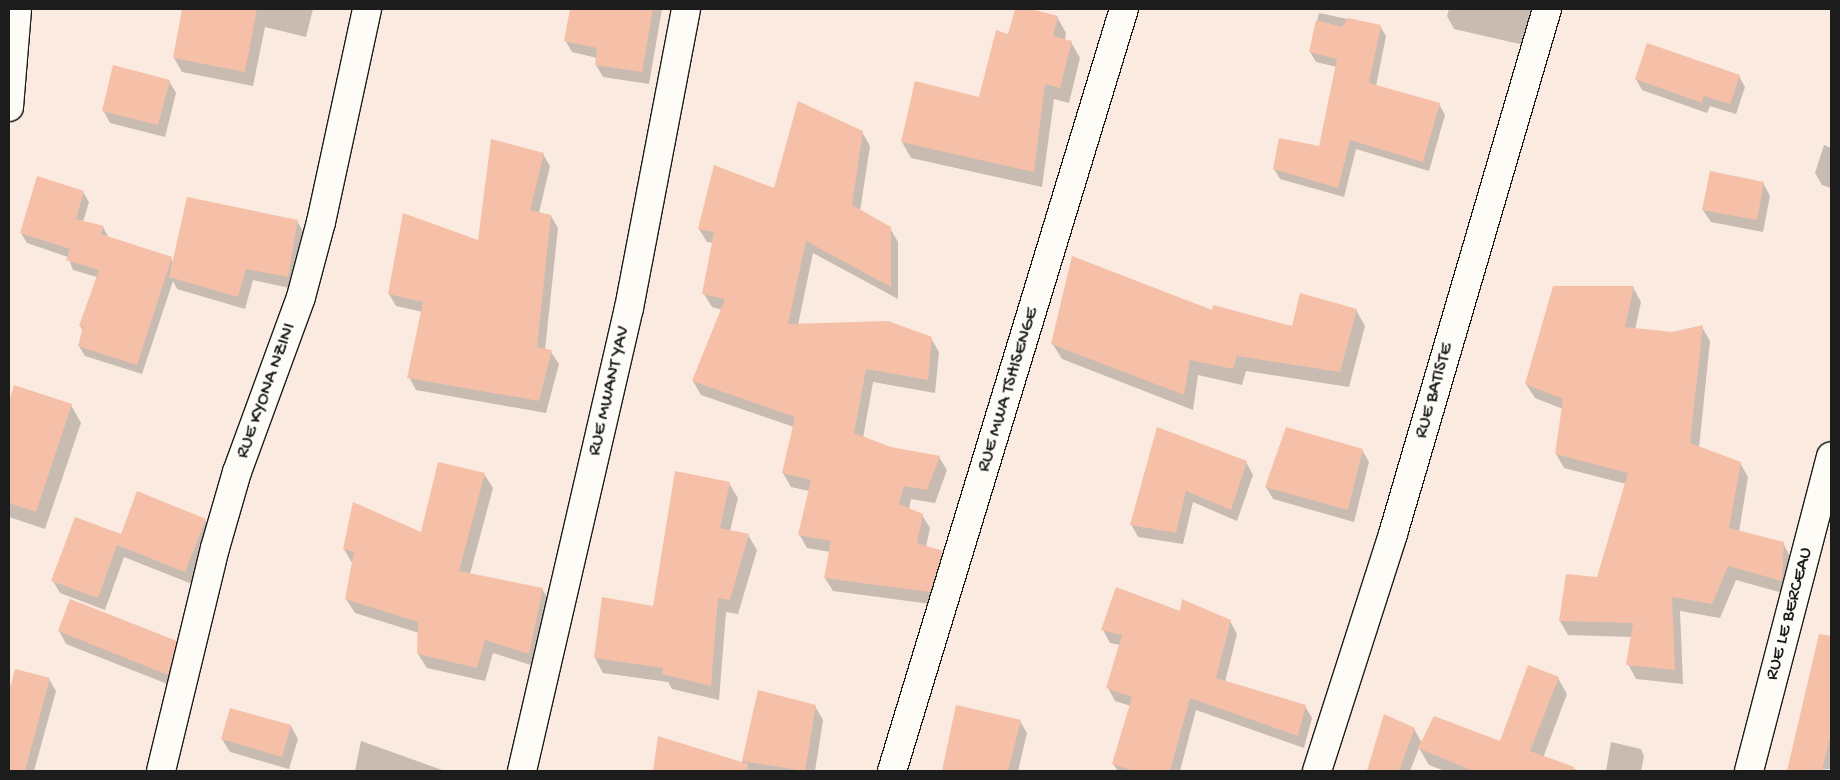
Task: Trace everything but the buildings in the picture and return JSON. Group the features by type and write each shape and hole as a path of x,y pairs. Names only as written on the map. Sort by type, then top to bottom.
{"street":[{"path":"9,107 17,9"},
{"name":"RUE KYONA NZINI","path":"162,771 215,548 237,472 301,297 320,222 367,9"},
{"name":"RUE MWANT YAV","path":"522,771 629,308 686,9"},
{"name":"RUE MWA TSHISENGE","path":"892,771 1124,9"},
{"name":"RUE BATISTE","path":"1317,771 1393,534 1546,9"},
{"name":"RUE LE BERCEAU","path":"1749,771 1831,457"}]}
